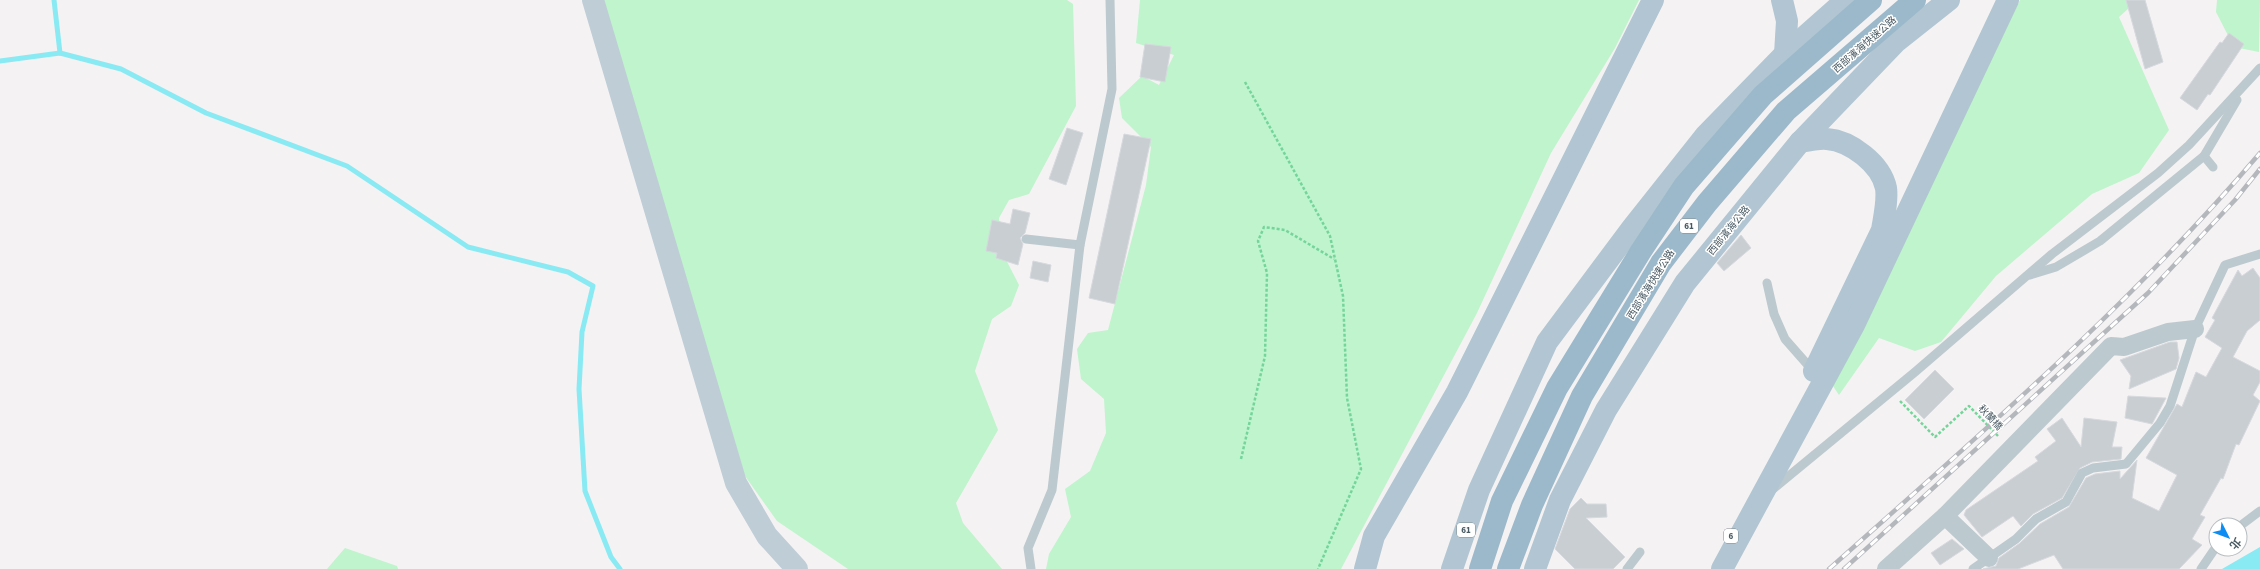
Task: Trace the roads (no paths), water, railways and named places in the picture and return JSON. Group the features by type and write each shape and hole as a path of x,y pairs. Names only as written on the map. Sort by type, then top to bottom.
{"highway":[{"name":"61","path":"1480,569 1502,501 1557,388 1641,251 1684,186 1763,95 1871,0"},
{"name":"西部濱海快速公路","path":"1508,569 1532,505 1582,396 1661,263 1706,203 1786,111 1915,0"}],"main road":[{"path":"593,0 736,483 767,536 797,569"},
{"path":"1356,569 1457,392 1653,0"},
{"path":"1782,0 1787,21 1785,54"},
{"name":"61","path":"1452,569 1479,490 1547,342 1632,228 1705,136 1785,54 1846,0"},
{"name":"西部濱海公路","path":"1535,569 1560,500 1606,410 1685,283 1800,142 1896,42 1948,0"},
{"path":"1756,502 1796,433 1854,325 2008,0"},
{"path":"1756,502 1814,372 1882,230 1885,212 1886,188 1878,170 1864,155 1846,145 1828,139 1800,142"},
{"name":"6","path":"1706,569 1756,502"},
{"name":"6","path":"1722,569 1756,502"},
{"path":"1365,569 1374,536"}],"street":[{"path":"1886,569 1946,516 2112,346 2124,347 2168,332 2195,330"},
{"path":"1946,516 1989,558"}],"lane":[{"path":"1031,569 1028,548 1052,490 1080,245 1112,88 1110,0"},
{"path":"2026,276 2056,267 2100,241 2204,156 2234,105 2258,71"},
{"path":"1756,502 1915,372 2052,254 2158,173 2189,145 2258,71"},
{"path":"2204,156 2214,167"},
{"path":"1026,239 1080,245"},
{"path":"1973,569 2016,539 2036,519 2066,502 2082,473 2093,468 2126,464 2160,422 2170,406 2195,330 2225,265 2260,254"},
{"path":"1767,283 1774,314 1785,338 1814,372"},
{"path":"2248,520 2260,511"},
{"path":"1627,569 1640,552"},
{"path":"2201,569 2209,557"}],"water":[{"path":"2260,547 2260,569 2222,569 2243,557 2248,557 2248,554"}],"waterway":[{"path":"54,0 60,53"},
{"path":"0,61 60,53 121,69 206,113 347,166 468,247 568,272 593,286 582,332 579,389 585,491 611,557 620,569"}],"railway":[{"path":"1829,569 1997,419 2106,317 2159,264 2260,153"},
{"path":"1844,569 2148,293 2235,200 2260,169"}]}
